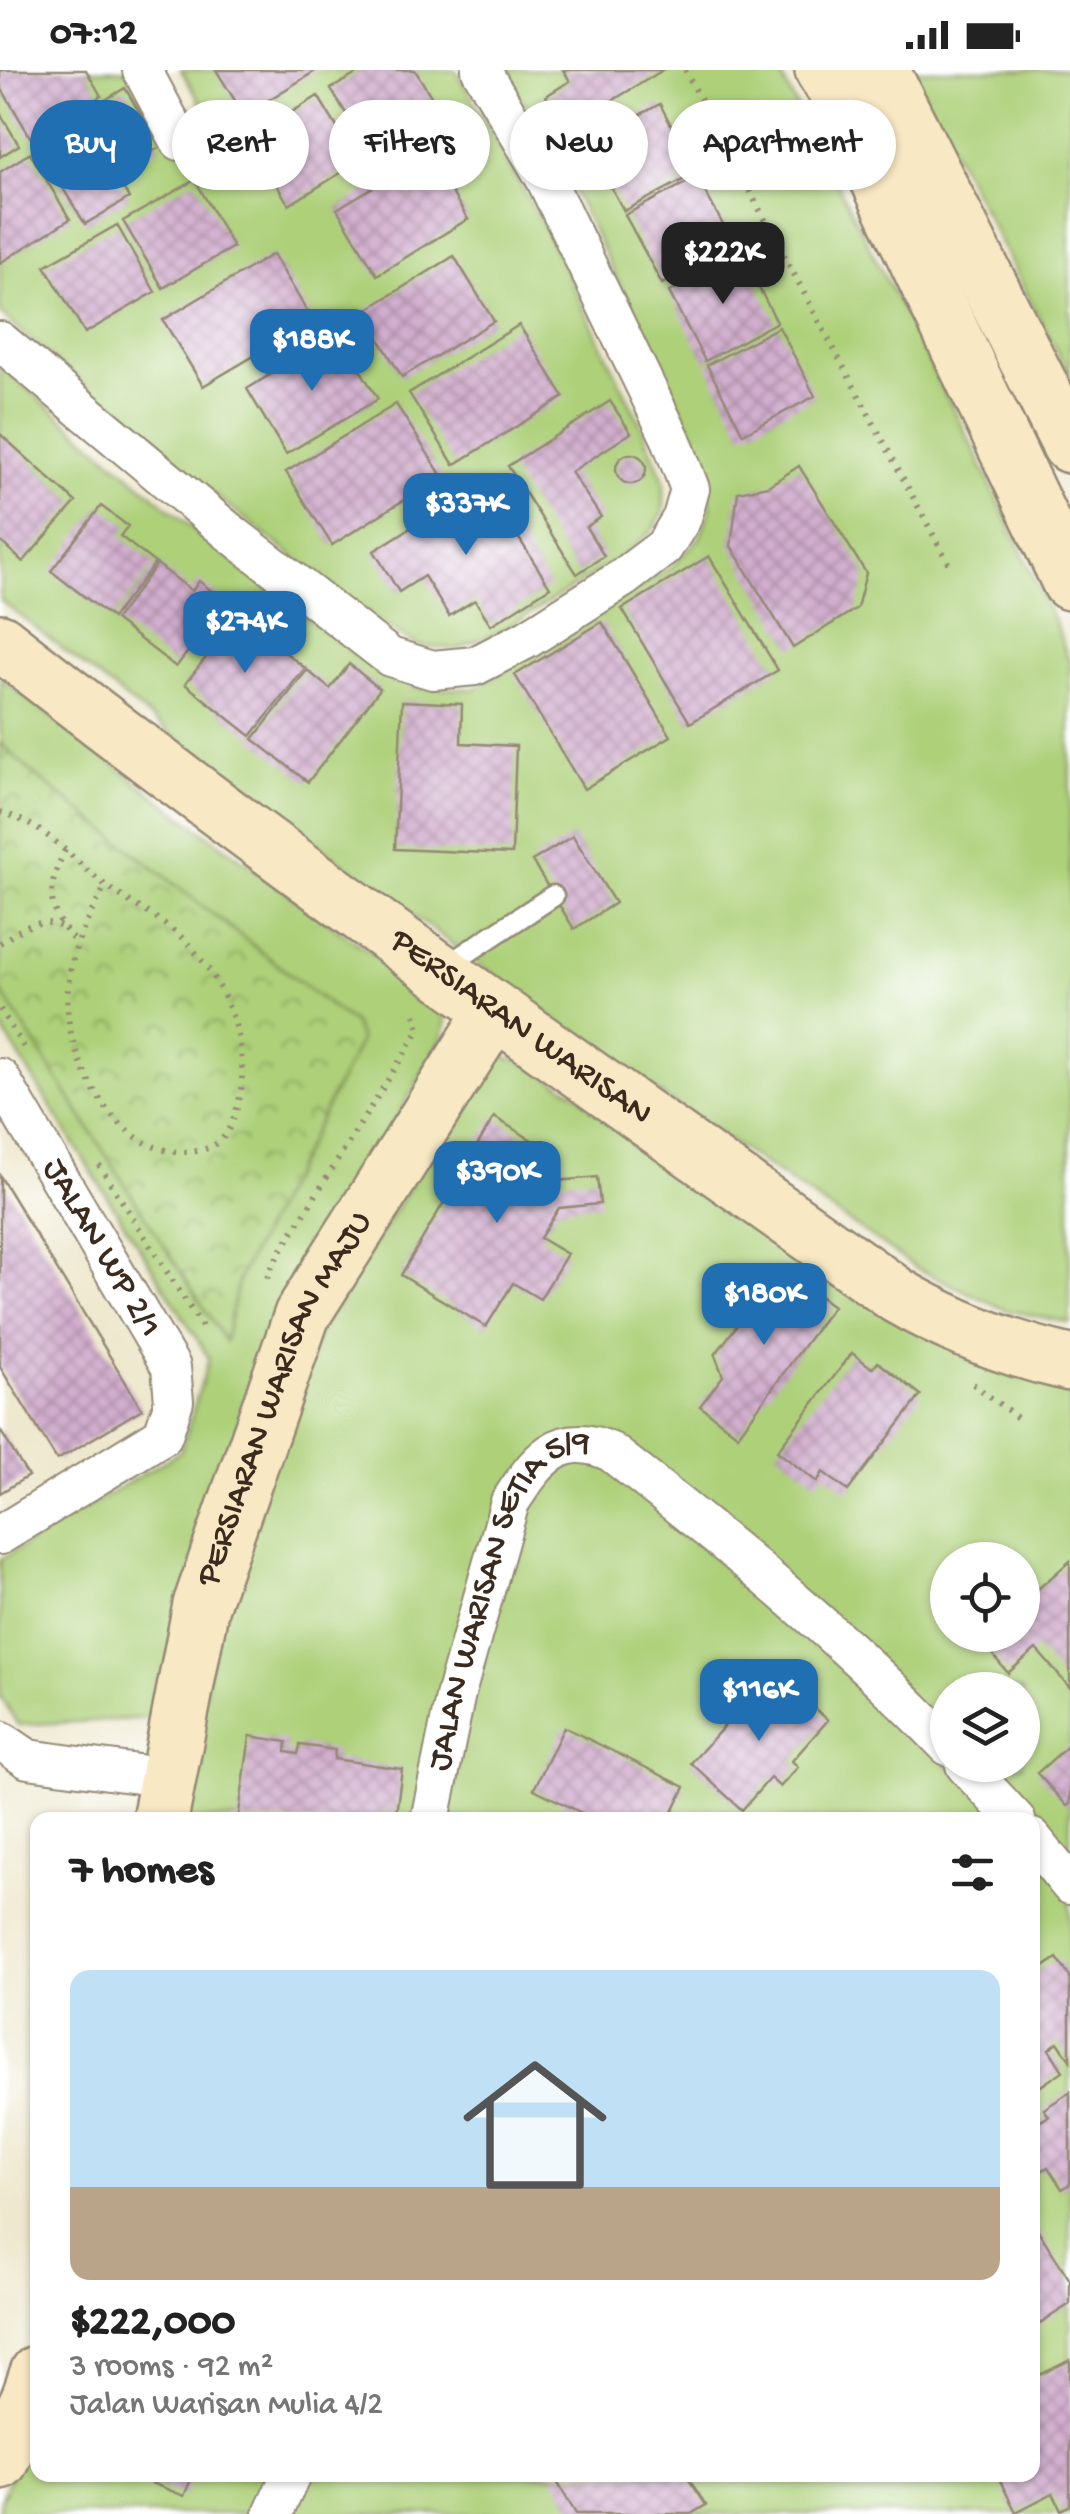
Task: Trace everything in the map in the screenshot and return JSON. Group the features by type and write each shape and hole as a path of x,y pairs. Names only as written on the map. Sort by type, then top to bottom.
{"street":[{"path":"142,70 172,126"},
{"path":"0,341 228,531 390,657 432,670 475,666 527,639 664,547 682,518 690,489 671,439 544,176 481,70"},
{"path":"824,70 1070,582"},
{"path":"881,70 1070,446"},
{"name":"PERSIARAN WARISAN","path":"0,642 112,730 439,972 898,1296 966,1332 1070,1363"},
{"name":"PERSIARAN WARISAN MAJU","path":"164,1799 200,1604 302,1315 494,1012"},
{"name":"JALAN WP 2/1","path":"0,1535 164,1435 174,1401 171,1367 15,1068"},
{"name":"JALAN WARISAN SETIA 5/9","path":"432,1812 456,1693 510,1502 546,1453 576,1442 611,1452 712,1531 858,1659 930,1729"},
{"path":"0,1740 28,1759 164,1799"},
{"path":"981,1782 1009,1812"},
{"path":"1040,1853 1070,1886"},
{"path":"0,2462 30,2396"},
{"path":"273,2514 288,2482"}],"lane":[{"path":"439,972 553,896"}],"path":[{"path":"685,70 952,570"},
{"path":"0,812 49,835 106,886 182,938 226,1000 244,1074 240,1098 233,1123 220,1141 199,1152 171,1153 138,1140 109,1112 88,1082 74,1044 68,1014 68,974 86,918 106,886"},
{"path":"62,928 54,911 52,882 65,850"},
{"path":"0,943 29,926 54,923 76,943"},
{"path":"0,1009 15,1068"},
{"path":"92,1155 206,1333"},
{"path":"964,1378 1024,1422"}],"green space":[{"path":"0,70 142,70 172,120 172,190 309,190 309,100 199,100 181,70 456,70 473,100 329,100 329,190 490,190 490,130 510,166 510,190 523,190 542,223 641,425 664,481 664,511 651,532 614,562 501,631 457,649 419,646 373,619 174,463 0,313"},
{"path":"503,70 778,70 794,100 668,100 668,190 840,190 975,451 1056,625 1070,664 1070,1323 1006,1310 918,1269 618,1065 494,975 225,776 0,600 0,366 197,532 359,658 416,688 474,689 672,567 700,537 711,506 696,439 573,190 648,190 648,100 522,100"},
{"path":"911,70 1070,70 1070,377 914,75"},
{"path":"0,678 183,817 429,995 445,1019 442,1038 383,1143 154,1718 18,1725 0,1696 0,1560 181,1451 209,1358 0,1026"},
{"path":"0,743 36,776 355,1025 360,1041 239,1278 225,1341 0,989"},
{"path":"503,1057 519,1060 1070,1382 1070,2514 0,2514 0,2500 30,2435 30,2482 1040,2482 1040,1812 182,1812 223,1592 319,1334 486,1062"}],"building":[{"path":"0,70 86,70 101,96 94,100 30,100 30,136 0,86"},
{"path":"216,70 317,70 268,100 235,100"},
{"path":"363,70 415,70 433,100 338,100 331,89"},
{"path":"563,70 663,70 613,100 549,100 546,96 570,81"},
{"path":"125,88 132,100 105,100"},
{"path":"318,96 329,114 329,180 289,205 280,190 309,190 309,102"},
{"path":"660,104 668,119 668,188 624,211 613,190 648,190 648,110"},
{"path":"0,113 19,145 0,157"},
{"path":"152,134 160,147 152,152"},
{"path":"30,153 30,190 52,190 70,219 0,263 0,172"},
{"path":"64,190 124,190 129,198 85,224"},
{"path":"177,190 201,190 233,247 163,288 123,221"},
{"path":"368,190 450,190 468,219 377,275 337,209"},
{"path":"672,190 704,190 734,245 662,284 625,215"},
{"path":"117,225 155,292 85,333 45,266"},
{"path":"273,254 313,321 203,386 163,320"},
{"path":"741,254 777,322 705,361 669,292"},
{"path":"454,256 494,321 402,377 363,312"},
{"path":"519,325 564,397 454,465 409,393"},
{"path":"779,327 815,396 743,434 707,365"},
{"path":"338,333 378,399 286,454 247,389"},
{"path":"610,401 631,433 571,472 601,517 586,527 604,556 577,574 508,466"},
{"path":"396,404 442,476 332,545 286,472"},
{"path":"0,434 76,502 23,562 0,541"},
{"path":"631,454 642,458 646,469 642,480 631,484 620,480 616,469 620,458"},
{"path":"799,466 866,573 857,608 793,648 731,546 738,492 768,486"},
{"path":"483,482 550,587 491,625 475,600 449,616 424,576 399,592 374,551"},
{"path":"101,506 128,526 120,536 155,563 112,618 51,571"},
{"path":"709,556 778,670 690,723 622,609"},
{"path":"157,564 192,591 199,581 226,602 176,667 115,620"},
{"path":"239,616 305,668 251,736 185,684"},
{"path":"602,622 671,736 584,789 515,675"},
{"path":"349,664 380,689 308,782 253,739 307,670 330,689"},
{"path":"402,701 462,704 461,743 516,746 512,854 395,849"},
{"path":"573,836 615,903 574,929 532,861"},
{"path":"494,1117 561,1158 547,1182 597,1177 600,1204 559,1208 540,1238 567,1254 540,1299 513,1283 486,1327 401,1275"},
{"path":"0,1176 142,1409 57,1460 0,1367"},
{"path":"780,1267 833,1306 738,1435 700,1406 723,1376 715,1355"},
{"path":"852,1353 872,1368 878,1362 921,1395 848,1491 823,1472 817,1482 777,1451"},
{"path":"0,1430 28,1476 0,1493"},
{"path":"1070,1561 1070,1688 1039,1652 1040,1587"},
{"path":"990,1652 1032,1652 1009,1672"},
{"path":"764,1682 782,1698 791,1688 828,1720 792,1761 798,1767 780,1787 770,1778 742,1810 691,1763"},
{"path":"564,1727 685,1787 673,1812 580,1812 534,1789"},
{"path":"250,1736 287,1742 286,1752 298,1754 300,1745 335,1750 334,1759 402,1769 396,1812 239,1812"},
{"path":"1070,1744 1070,1804 1067,1806 1040,1776 1040,1770"},
{"path":"1057,1958 1070,1977 1070,2060 1058,2042 1049,2049 1063,2071 1040,2087 1040,1970"},
{"path":"1070,2092 1070,2184 1062,2189 1048,2167 1040,2172 1040,2121 1049,2116 1044,2109"},
{"path":"1040,2233 1070,2280 1070,2304 1040,2323"},
{"path":"1070,2360 1070,2505 1061,2510 1053,2493 1016,2512 1001,2482 1040,2482 1040,2375"},
{"path":"149,2482 190,2482 184,2496"},
{"path":"557,2482 691,2482 706,2505 691,2514 576,2514"}]}
